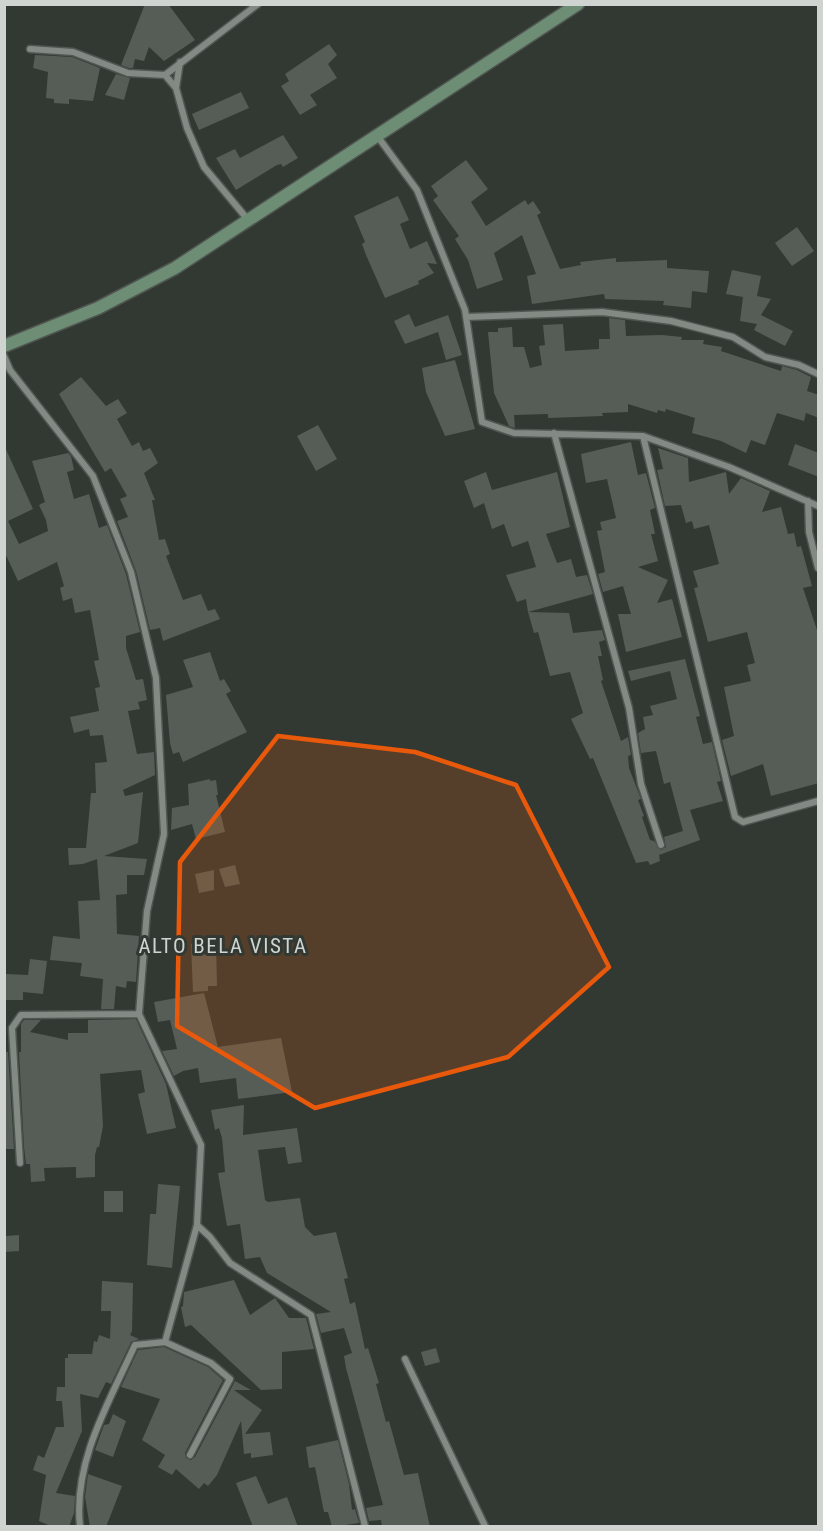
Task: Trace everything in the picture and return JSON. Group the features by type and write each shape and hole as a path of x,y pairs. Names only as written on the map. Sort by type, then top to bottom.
{"main road":[{"path":"4,346 98,308 175,268 578,4"}],"street":[{"path":"30,49 73,52 128,73 165,75 258,4"},
{"path":"176,88 180,62"},
{"path":"165,75 176,88 188,128 204,167 249,221"},
{"path":"378,137 417,190 466,317 482,422 514,433 643,436 729,467 819,506"},
{"path":"466,317 602,312 671,321 733,337 765,357 799,365 819,374"},
{"path":"4,356 10,370 93,476 131,572 156,678 164,834 147,911 139,1014 201,1145 196,1225 165,1342"},
{"path":"554,433 629,708 641,784 661,845"},
{"path":"643,436 735,817 743,822 819,801"},
{"path":"808,501 809,532 819,568"},
{"path":"20,1163 12,1028 21,1015 139,1014"},
{"path":"196,1225 210,1237 230,1263 312,1315 365,1527"},
{"path":"80,1527 82,1481 91,1442 135,1345 165,1342 211,1363 230,1379 190,1455"},
{"path":"405,1359 485,1527"}],"highlighted area":[{"path":"278,736 415,752 516,785 609,967 508,1057 315,1108 177,1026 180,862"}],"building":[{"path":"145,4 168,4 195,40 164,61 149,47 144,61 135,59 133,68 129,68 121,65"},
{"path":"329,44 337,55 328,64 337,78 310,95 317,105 300,115 281,86 289,81 285,74"},
{"path":"35,55 72,57 100,68 93,101 69,99 69,104 54,103 54,99 46,98 48,72 33,68"},
{"path":"116,74 130,78 124,100 105,95"},
{"path":"241,92 249,108 199,130 192,114"},
{"path":"283,135 298,158 283,167 281,164 277,165 236,190 216,158 235,149 240,158"},
{"path":"466,160 488,189 471,202 486,226 525,200 528,205 533,201 541,213 537,215 560,269 581,265 580,262 616,258 616,262 667,260 667,268 709,271 707,293 692,291 691,308 663,305 664,301 605,299 604,294 532,304 527,276 536,274 522,235 494,253 503,280 477,289 468,260 455,239 459,236 433,200 438,196 431,186"},
{"path":"398,196 409,220 400,224 410,249 427,241 437,264 427,263 434,273 418,281 419,284 385,298 366,255 362,244 365,242 354,216"},
{"path":"797,227 814,251 792,266 775,243"},
{"path":"732,270 761,276 757,296 771,299 761,315 793,331 785,346 754,330 757,324 740,321 743,297 726,294"},
{"path":"409,314 415,327 448,315 462,355 446,360 438,332 405,344 394,321"},
{"path":"609,318 625,320 626,336 662,335 682,337 681,340 704,340 703,344 722,347 721,351 781,371 782,366 797,370 811,377 807,391 819,395 819,418 806,413 804,421 777,413 765,445 751,440 746,453 721,441 692,433 695,418 666,409 665,412 658,410 657,413 628,404 628,412 602,413 603,416 548,418 548,414 514,415 515,428 509,426 494,393 488,332 498,332 498,328 512,327 513,347 524,347 530,368 542,365 539,346 545,345 543,325 563,324 565,351 599,349 599,339 610,339"},
{"path":"455,360 475,429 445,436 426,392 422,368"},
{"path":"81,377 106,406 118,399 127,413 117,419 132,446 139,442 143,451 150,448 158,463 144,473 155,500 152,500 159,540 165,539 170,554 166,556 183,600 201,594 208,611 215,609 220,619 163,641 160,628 150,630 136,571 117,521 128,517 120,499 127,496 111,468 105,472 59,394"},
{"path":"318,425 337,459 316,471 297,436"},
{"path":"631,442 638,475 646,473 655,508 650,510 655,534 651,534 658,561 638,567 668,580 657,603 672,599 682,637 626,652 618,614 631,614 623,586 603,592 598,574 605,572 597,531 602,530 600,522 616,518 607,479 586,483 581,454"},
{"path":"795,444 819,453 819,477 788,465"},
{"path":"4,445 33,509 8,521 19,544 48,531 39,505 45,502 32,461 68,453 71,456 74,470 67,472 74,499 89,494 99,528 107,525 126,574 140,632 126,636 126,648 136,680 143,679 147,700 138,702 140,709 128,711 137,754 154,752 155,775 123,790 125,796 143,792 138,843 104,856 147,859 144,875 127,875 127,894 116,895 117,934 139,936 136,982 127,981 126,988 116,986 114,1009 101,1009 103,979 80,976 82,963 50,960 53,936 80,939 78,901 100,900 97,859 83,864 69,865 68,848 86,848 91,793 96,793 95,763 107,762 103,735 90,736 89,729 74,733 70,717 99,711 95,688 100,687 94,661 99,660 90,610 75,613 72,598 63,601 60,588 64,586 57,562 18,581 4,551"},
{"path":"658,448 688,458 689,482 726,472 729,494 741,478 770,491 762,512 781,507 788,534 794,533 797,547 801,546 812,586 803,588 819,636 819,783 771,796 763,764 731,776 722,740 734,736 724,687 751,681 747,665 755,663 747,632 708,642 694,588 698,587 693,571 719,564 709,525 694,529 692,521 686,523 681,505 665,506 657,470 663,469"},
{"path":"486,472 492,490 557,472 570,527 546,534 557,563 571,559 576,577 587,575 593,594 528,612 526,599 517,602 506,575 536,567 528,541 512,547 504,524 492,529 484,503 474,508 464,481"},
{"path":"528,612 569,613 573,633 602,630 605,640 599,642 602,656 598,656 603,680 601,681 621,741 628,737 631,755 628,756 629,768 641,799 638,800 650,840 654,841 661,850 666,847 664,837 683,831 670,782 664,784 656,751 641,753 638,733 645,729 643,717 653,715 650,706 677,699 670,671 631,681 628,671 685,659 700,716 696,717 703,744 712,742 721,781 717,782 723,801 690,810 700,840 659,855 660,861 650,865 648,861 636,863 593,758 590,759 571,719 583,713 570,672 550,676 538,632 534,633"},
{"path":"210,652 220,681 224,679 231,691 226,694 247,732 183,762 179,752 173,754 170,743 166,695 193,687 183,660"},
{"path":"210,779 210,781 216,780 218,795 216,795 225,832 196,839 192,824 171,830 172,808 189,805 188,784"},
{"path":"235,865 240,884 225,887 219,869"},
{"path":"214,870 214,890 199,893 195,874"},
{"path":"216,943 217,986 208,986 208,991 193,992 191,944"},
{"path":"30,959 47,961 43,994 23,992 23,1000 4,1000 6,974 28,975"},
{"path":"204,993 218,1047 281,1038 292,1092 238,1099 236,1078 200,1083 198,1068 183,1071 174,1076 162,1051 177,1049 170,1020 158,1022 154,1002"},
{"path":"136,1019 166,1084 176,1128 147,1134 138,1094 145,1092 141,1070 100,1074 103,1126 95,1155 95,1177 76,1178 76,1167 44,1168 45,1181 31,1182 30,1164 26,1164 24,1147 19,1052 21,1052 21,1024 24,1020 41,1020 30,1032 68,1040 68,1033 88,1033 88,1020"},
{"path":"4,1052 8,1052 14,1149 4,1149"},
{"path":"244,1105 243,1135 297,1128 302,1162 288,1164 285,1147 258,1150 265,1200 268,1202 300,1198 305,1227 314,1236 336,1232 348,1278 344,1279 350,1304 355,1302 365,1349 368,1348 379,1383 376,1384 386,1422 389,1421 404,1475 418,1473 430,1527 382,1527 381,1520 369,1521 366,1508 383,1505 346,1368 344,1356 352,1353 344,1328 321,1333 316,1314 331,1312 267,1273 260,1257 245,1259 240,1224 227,1226 218,1173 225,1172 222,1138 219,1128 215,1130 211,1110"},
{"path":"158,1184 180,1186 172,1268 147,1265 150,1214 156,1214"},
{"path":"104,1191 123,1191 123,1212 104,1212"},
{"path":"19,1235 19,1251 4,1252 6,1236"},
{"path":"234,1280 250,1315 275,1298 289,1318 306,1318 314,1349 282,1352 282,1389 261,1390 191,1325 185,1327 181,1307 184,1292"},
{"path":"102,1281 133,1283 130,1335 139,1339 131,1342 111,1384 106,1382 98,1398 80,1394 82,1431 56,1493 75,1496 74,1513 69,1527 53,1527 39,1521 46,1475 33,1470 38,1455 44,1458 56,1427 64,1427 62,1401 56,1401 57,1387 65,1387 65,1358 68,1358 68,1354 92,1354 94,1341 97,1342 99,1335 110,1339 111,1311 101,1311"},
{"path":"164,1347 208,1367 223,1380 185,1453 186,1458 191,1460 195,1457 235,1381 251,1390 234,1390 262,1410 245,1434 270,1432 273,1455 251,1458 251,1453 244,1454 241,1421 217,1475 208,1486 204,1483 199,1489 176,1469 172,1475 158,1467 165,1455 142,1440 160,1399 121,1387 138,1350"},
{"path":"436,1348 440,1362 425,1366 421,1352"},
{"path":"113,1414 126,1421 113,1457 95,1450 104,1425 109,1424"},
{"path":"338,1440 349,1484 352,1510 355,1509 359,1523 332,1527 328,1512 324,1512 315,1467 309,1468 306,1447"},
{"path":"88,1474 122,1486 106,1527 90,1527 85,1497"},
{"path":"256,1476 268,1504 287,1497 298,1527 253,1527 236,1483"}],"district":[{"name":"ALTO BELA VISTA","path":"223,946"}]}
